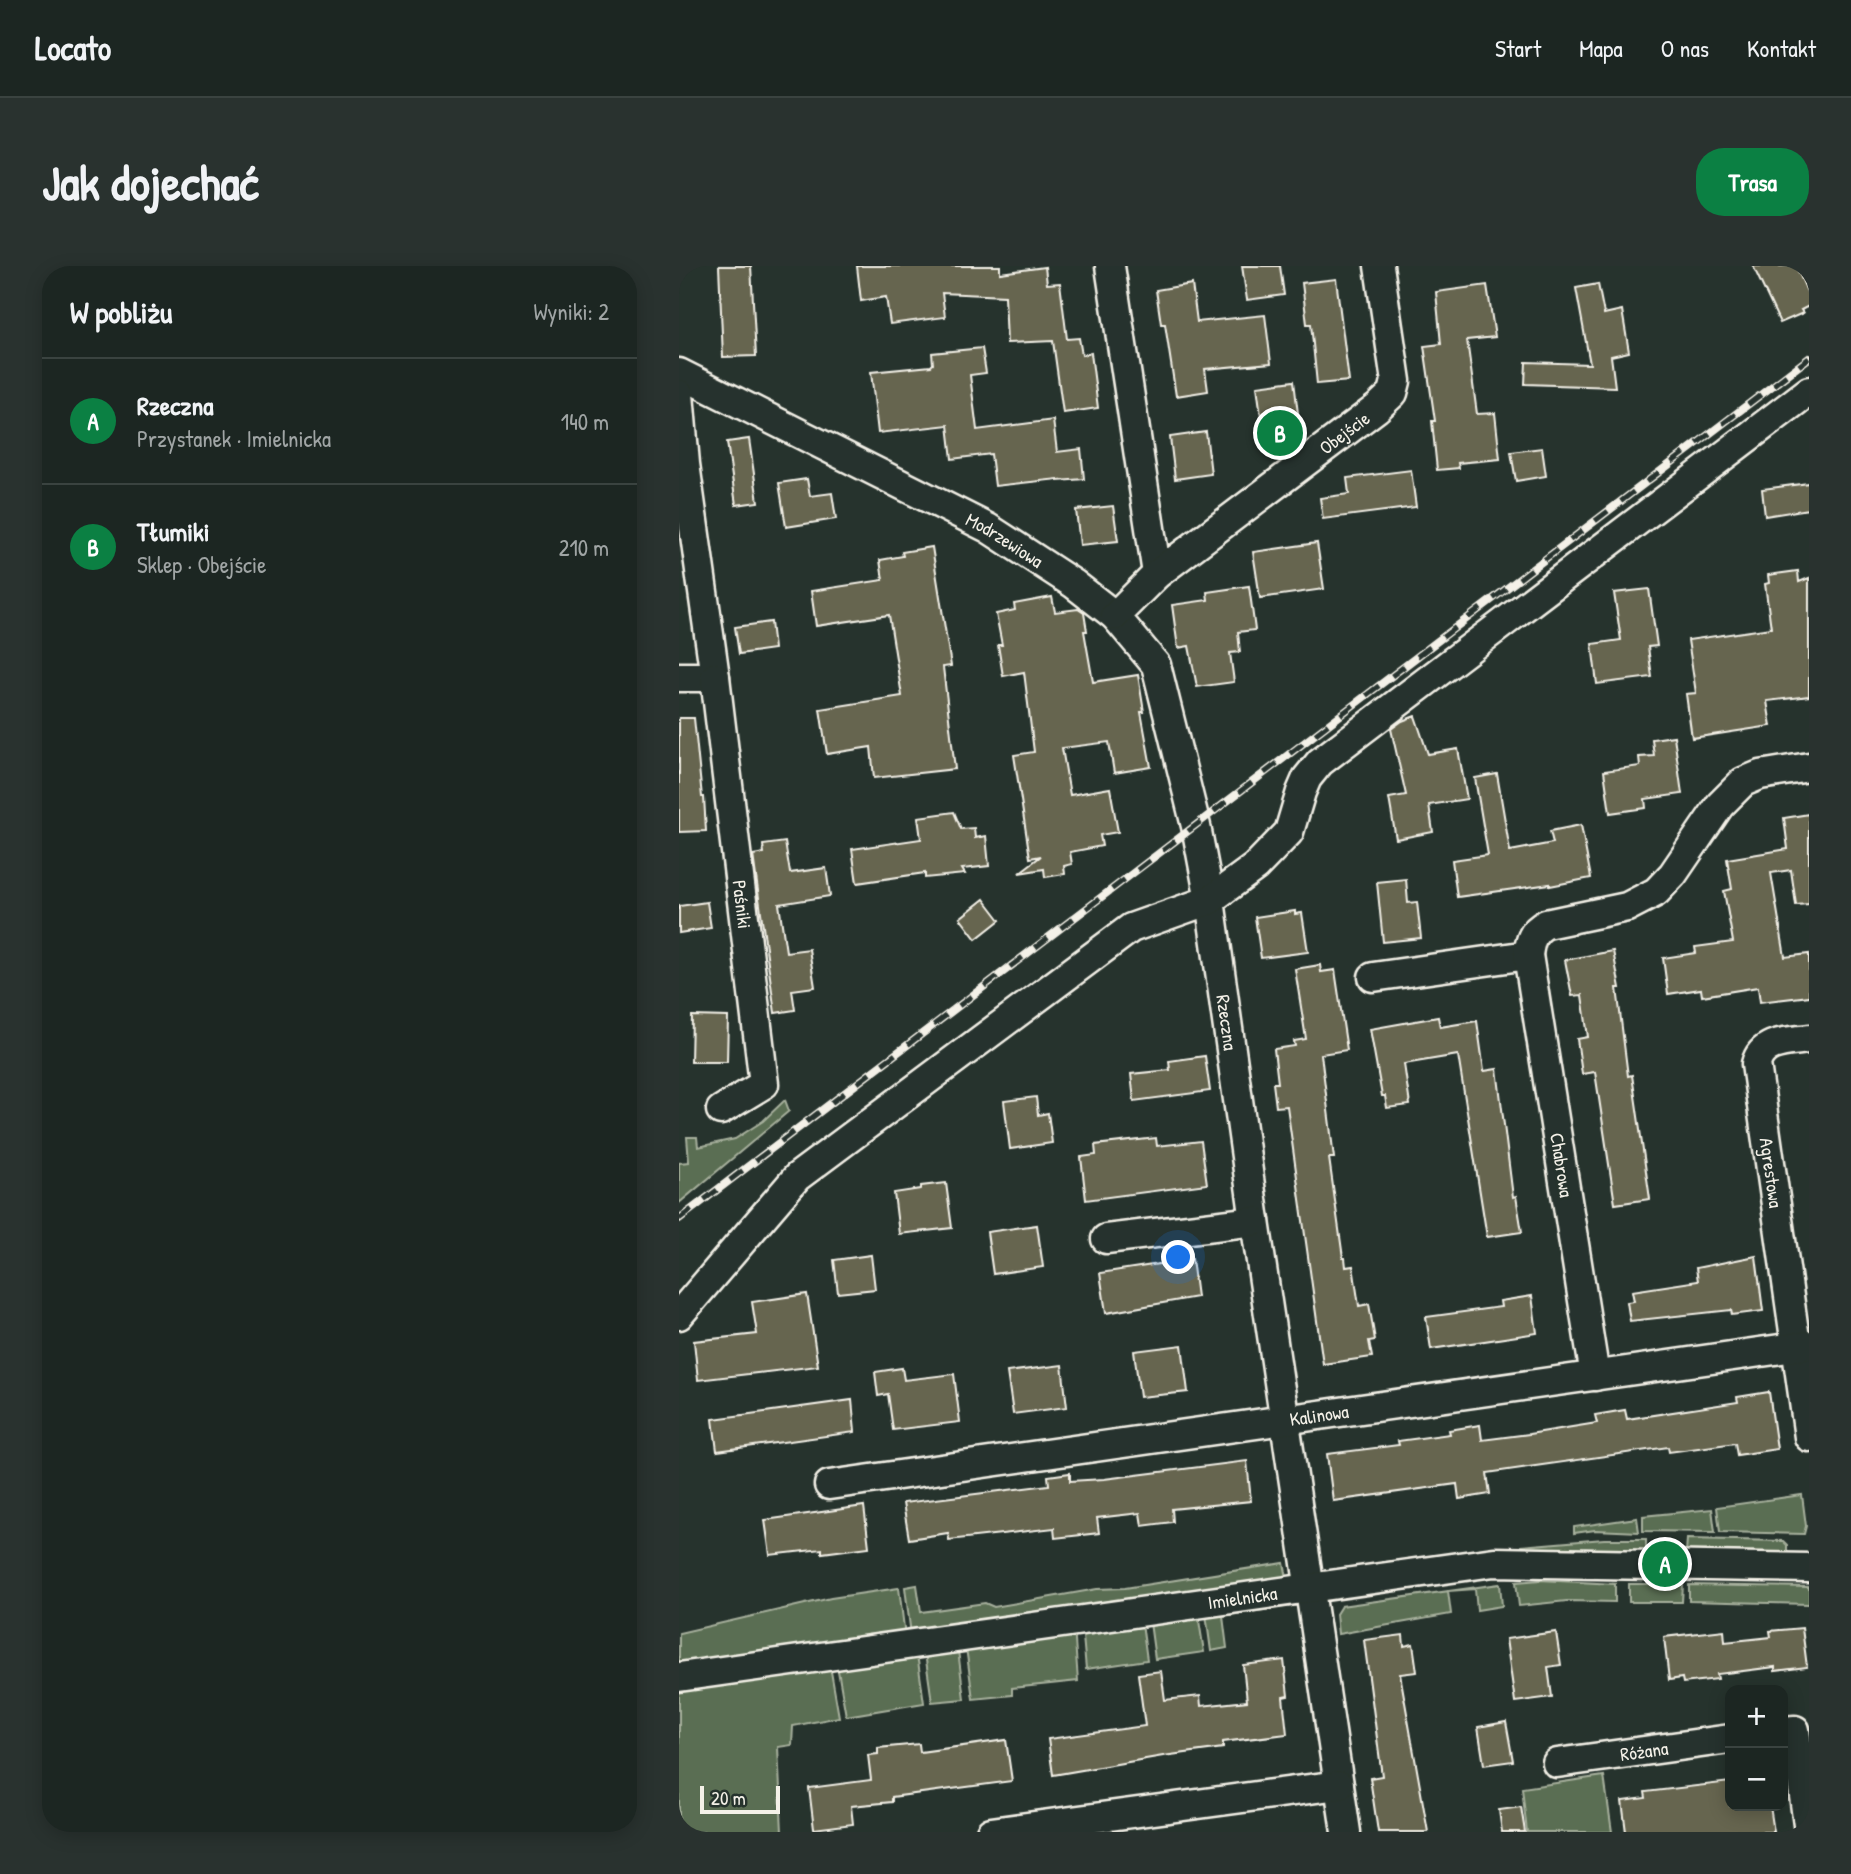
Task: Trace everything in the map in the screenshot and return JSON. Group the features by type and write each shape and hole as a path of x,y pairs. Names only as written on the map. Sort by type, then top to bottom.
{"street":[{"path":"1110,266 1157,574"},
{"name":"Obejście","path":"1115,616 1157,574 1377,408 1393,393 1395,369 1379,266"},
{"name":"Modrzewiowa","path":"679,373 988,528 1065,578 1115,616 1156,666 1196,826"},
{"path":"679,1315 797,1177 1131,928 1210,900 1255,867 1289,832 1307,778 1320,762 1809,391"},
{"name":"Paśniki","path":"679,394 685,464 715,677 764,1084 721,1110"},
{"path":"679,677 715,677"},
{"path":"1373,977 1528,955 1533,934 1540,927 1558,920 1627,907 1656,892 1673,874 1720,805 1742,782 1760,775 1809,766"},
{"name":"Rzeczna","path":"1196,826 1210,900 1346,1832"},
{"name":"Chabrowa","path":"1528,955 1595,1376"},
{"name":"Agrestowa","path":"1803,1346 1756,1064 1758,1054 1765,1047 1809,1039"},
{"path":"1106,1239 1255,1221"},
{"path":"1803,1346 1809,1437"},
{"name":"Kalinowa","path":"829,1485 1803,1346"},
{"name":"Imielnicka","path":"679,1677 1494,1562 1809,1568"},
{"path":"1788,1731 1795,1730 1808,1832"},
{"name":"Różana","path":"1556,1763 1725,1740"},
{"path":"991,1832 1339,1785"}],"green space":[{"path":"785,1100 789,1111 679,1203 679,1163 689,1162 687,1137 697,1137 698,1147 735,1139 763,1121"},
{"path":"1802,1495 1806,1526 1804,1534 1720,1532 1717,1507"},
{"path":"1712,1509 1715,1532 1643,1531 1643,1516"},
{"path":"1637,1518 1639,1532 1595,1530 1574,1533 1574,1527"},
{"path":"1604,1539 1646,1539 1646,1551 1520,1549 1521,1546"},
{"path":"1687,1539 1783,1541 1787,1545 1787,1552 1686,1552"},
{"path":"1284,1563 1288,1583 911,1635 905,1587 917,1585 921,1612 985,1603 994,1607 1097,1589 1125,1588"},
{"path":"1540,1580 1615,1584 1615,1602 1567,1601 1519,1606 1516,1582"},
{"path":"1500,1584 1502,1606 1477,1610 1475,1589 1451,1591"},
{"path":"1629,1584 1683,1584 1682,1602 1629,1602"},
{"path":"1689,1585 1809,1587 1809,1604 1689,1601"},
{"path":"899,1588 905,1636 679,1670 679,1633 831,1598"},
{"path":"1448,1591 1451,1614 1338,1634 1336,1614 1341,1606"},
{"path":"1289,1603 1291,1606 1223,1616 1227,1648 1211,1651 1205,1607"},
{"path":"1197,1608 1204,1652 1155,1659 1149,1615"},
{"path":"1141,1616 1147,1660 1086,1669 1082,1625"},
{"path":"1074,1627 1078,1681 1012,1688 1012,1695 973,1699 965,1640"},
{"path":"957,1642 964,1699 932,1702 924,1646"},
{"path":"916,1647 924,1703 846,1716 836,1659"},
{"path":"829,1660 839,1717 793,1726 792,1745 778,1747 782,1832 679,1832 679,1683"},
{"path":"1604,1776 1612,1832 1527,1832 1522,1788"}],"building":[{"path":"719,266 751,266 756,356 723,357"},
{"path":"857,266 1000,266 1000,273 1045,267 1047,284 1060,283 1067,339 1079,338 1082,355 1091,353 1098,408 1063,413 1053,341 1007,343 1005,296 942,293 945,317 890,324 886,297 861,301"},
{"path":"1242,266 1280,266 1284,295 1247,300"},
{"path":"1753,266 1796,266 1809,296 1809,306 1801,310 1803,313 1780,323"},
{"path":"1336,279 1349,381 1317,384 1311,324 1307,324 1302,283"},
{"path":"1192,284 1197,322 1265,315 1271,363 1205,369 1208,391 1176,396 1165,324 1161,324 1156,290"},
{"path":"1598,284 1604,314 1622,310 1629,352 1611,356 1615,387 1525,384 1526,362 1590,364 1576,288"},
{"path":"1487,285 1495,337 1467,340 1477,414 1495,413 1500,459 1458,463 1459,468 1437,470 1432,421 1435,421 1424,346 1441,344 1436,292"},
{"path":"982,348 986,373 970,375 977,430 1053,420 1057,452 1081,449 1084,479 995,486 991,454 952,459 948,425 878,433 871,372 931,366 932,353"},
{"path":"1294,381 1300,430 1283,443 1265,446 1257,386"},
{"path":"1206,432 1211,474 1175,479 1170,437"},
{"path":"749,439 758,502 736,505 727,442"},
{"path":"1542,448 1546,476 1516,481 1511,452"},
{"path":"1411,470 1416,507 1323,519 1320,498 1349,494 1347,478"},
{"path":"807,479 810,496 832,493 836,519 786,527 779,483"},
{"path":"1809,483 1809,509 1765,516 1762,489"},
{"path":"1113,506 1118,541 1080,545 1076,510"},
{"path":"1317,543 1324,589 1260,598 1253,552"},
{"path":"932,547 951,666 943,667 955,769 874,778 871,747 827,754 820,709 902,696 889,615 816,626 811,591 883,580 880,560 903,556 902,552"},
{"path":"1798,571 1799,582 1809,578 1809,696 1767,701 1771,726 1692,738 1686,694 1696,693 1688,640 1771,628 1765,584 1769,583 1768,575"},
{"path":"1249,586 1255,630 1238,632 1240,652 1230,653 1234,682 1197,687 1189,646 1178,648 1172,605 1208,600 1207,592"},
{"path":"1649,589 1657,646 1648,647 1652,677 1597,684 1592,644 1621,640 1614,593"},
{"path":"1052,597 1055,612 1078,609 1084,613 1087,631 1084,631 1093,682 1138,675 1144,712 1141,712 1151,767 1114,773 1109,742 1062,748 1070,795 1110,788 1118,832 1100,835 1102,846 1070,852 1072,864 1064,866 1065,874 1045,877 1044,869 1019,873 1041,856 1030,858 1014,755 1034,752 1024,672 1003,676 998,645 1002,645 996,614 1015,610 1014,604"},
{"path":"771,622 774,649 739,654 735,627"},
{"path":"1415,716 1428,754 1458,749 1467,799 1429,805 1433,832 1396,839 1389,798 1406,795 1391,729"},
{"path":"679,718 694,718 706,831 679,832"},
{"path":"1674,736 1682,794 1645,799 1646,808 1610,813 1604,771 1640,766 1639,757 1654,756 1652,739"},
{"path":"1497,774 1510,851 1553,843 1550,831 1581,825 1591,878 1550,886 1457,897 1452,860 1488,855 1475,778"},
{"path":"954,812 961,829 974,828 975,838 986,836 989,866 962,869 965,874 925,878 925,873 857,883 852,849 921,839 918,817"},
{"path":"1809,814 1809,904 1796,905 1791,870 1771,873 1785,957 1809,954 1809,996 1760,1002 1758,987 1702,996 1701,989 1668,994 1663,958 1696,953 1695,947 1733,942 1724,891 1732,889 1727,859 1788,849 1784,818"},
{"path":"785,842 790,873 826,868 830,896 779,904 786,952 809,949 815,987 792,990 795,1010 775,1013 753,855 764,853 763,845"},
{"path":"1406,879 1408,903 1417,902 1421,938 1383,942 1377,882"},
{"path":"984,899 1000,920 976,939 960,918"},
{"path":"707,902 711,928 679,933 679,906"},
{"path":"1295,911 1295,914 1302,913 1308,952 1261,958 1255,917"},
{"path":"1613,951 1620,988 1617,988 1628,1076 1632,1075 1650,1199 1615,1204 1595,1072 1582,1074 1577,1039 1588,1037 1582,995 1572,996 1565,960"},
{"path":"1320,965 1321,972 1335,970 1347,1050 1321,1054 1334,1158 1329,1158 1343,1258 1346,1267 1353,1266 1359,1306 1369,1304 1375,1340 1369,1341 1372,1357 1323,1364 1287,1106 1276,1107 1273,1083 1278,1083 1274,1049 1295,1046 1294,1041 1306,1039 1295,969"},
{"path":"692,1016 728,1017 727,1062 691,1062"},
{"path":"1438,1017 1440,1027 1477,1021 1484,1071 1497,1069 1513,1197 1516,1196 1522,1232 1487,1237 1458,1055 1404,1064 1410,1105 1387,1108 1385,1096 1382,1096 1370,1029"},
{"path":"1205,1056 1210,1091 1134,1101 1131,1074 1170,1070 1169,1061"},
{"path":"1036,1097 1038,1115 1048,1113 1052,1143 1010,1149 1004,1101"},
{"path":"1156,1138 1157,1146 1201,1141 1207,1184 1086,1200 1081,1157 1096,1155 1095,1145"},
{"path":"946,1183 952,1228 899,1234 894,1193"},
{"path":"1037,1225 1043,1267 993,1274 987,1232"},
{"path":"871,1255 875,1289 838,1293 834,1260"},
{"path":"1756,1256 1763,1311 1732,1315 1731,1310 1630,1321 1627,1302 1634,1301 1632,1291 1698,1281 1696,1268"},
{"path":"1192,1259 1197,1297 1106,1313 1100,1273"},
{"path":"807,1294 818,1366 698,1380 694,1341 757,1334 752,1302"},
{"path":"1532,1296 1537,1333 1431,1349 1426,1317 1501,1307 1500,1301"},
{"path":"1182,1345 1188,1392 1140,1397 1134,1351"},
{"path":"1062,1365 1067,1407 1013,1414 1007,1372"},
{"path":"902,1368 904,1380 954,1374 960,1422 893,1430 888,1394 878,1396 875,1372"},
{"path":"1769,1392 1777,1449 1737,1455 1735,1443 1669,1452 1668,1447 1487,1473 1490,1494 1459,1499 1457,1484 1333,1501 1327,1454 1399,1445 1398,1441 1450,1434 1449,1430 1480,1425 1482,1440 1529,1434 1597,1423 1595,1415 1625,1410 1627,1419 1738,1402 1737,1397"},
{"path":"852,1400 855,1432 717,1451 713,1419"},
{"path":"1247,1461 1251,1501 1172,1509 1173,1522 1142,1526 1140,1513 1097,1518 1099,1533 1055,1538 1054,1528 949,1540 948,1533 909,1539 903,1503 1049,1485 1048,1476 1070,1473 1070,1481 1104,1479"},
{"path":"864,1506 869,1547 822,1553 822,1549 770,1555 765,1520"},
{"path":"1802,1628 1807,1667 1775,1671 1775,1667 1717,1674 1718,1679 1683,1683 1682,1678 1669,1680 1664,1637 1724,1630 1725,1642 1771,1637 1770,1631"},
{"path":"1556,1632 1561,1665 1548,1667 1552,1697 1515,1702 1506,1639"},
{"path":"1403,1635 1404,1646 1413,1644 1417,1672 1400,1674 1428,1832 1378,1832 1370,1778 1382,1776 1364,1640"},
{"path":"1284,1660 1288,1696 1283,1697 1287,1734 1223,1742 1223,1748 1053,1775 1048,1739 1145,1726 1138,1674 1161,1671 1165,1700 1200,1696 1201,1706 1247,1701 1243,1665"},
{"path":"1506,1722 1513,1761 1484,1765 1478,1727"},
{"path":"1006,1740 1012,1781 892,1797 892,1802 851,1806 853,1824 814,1829 809,1788 871,1780 868,1755 878,1754 878,1748 919,1744 920,1752"},
{"path":"1725,1783 1725,1811 1771,1811 1774,1832 1626,1832 1622,1801 1646,1798 1645,1792"},
{"path":"1521,1807 1525,1832 1502,1832 1499,1810"}],"railway":[{"path":"679,1219 1809,358"}],"place":[{"name":"Tłumiki","path":"1280,433"},
{"name":"Rzeczna","path":"1665,1564"}]}
